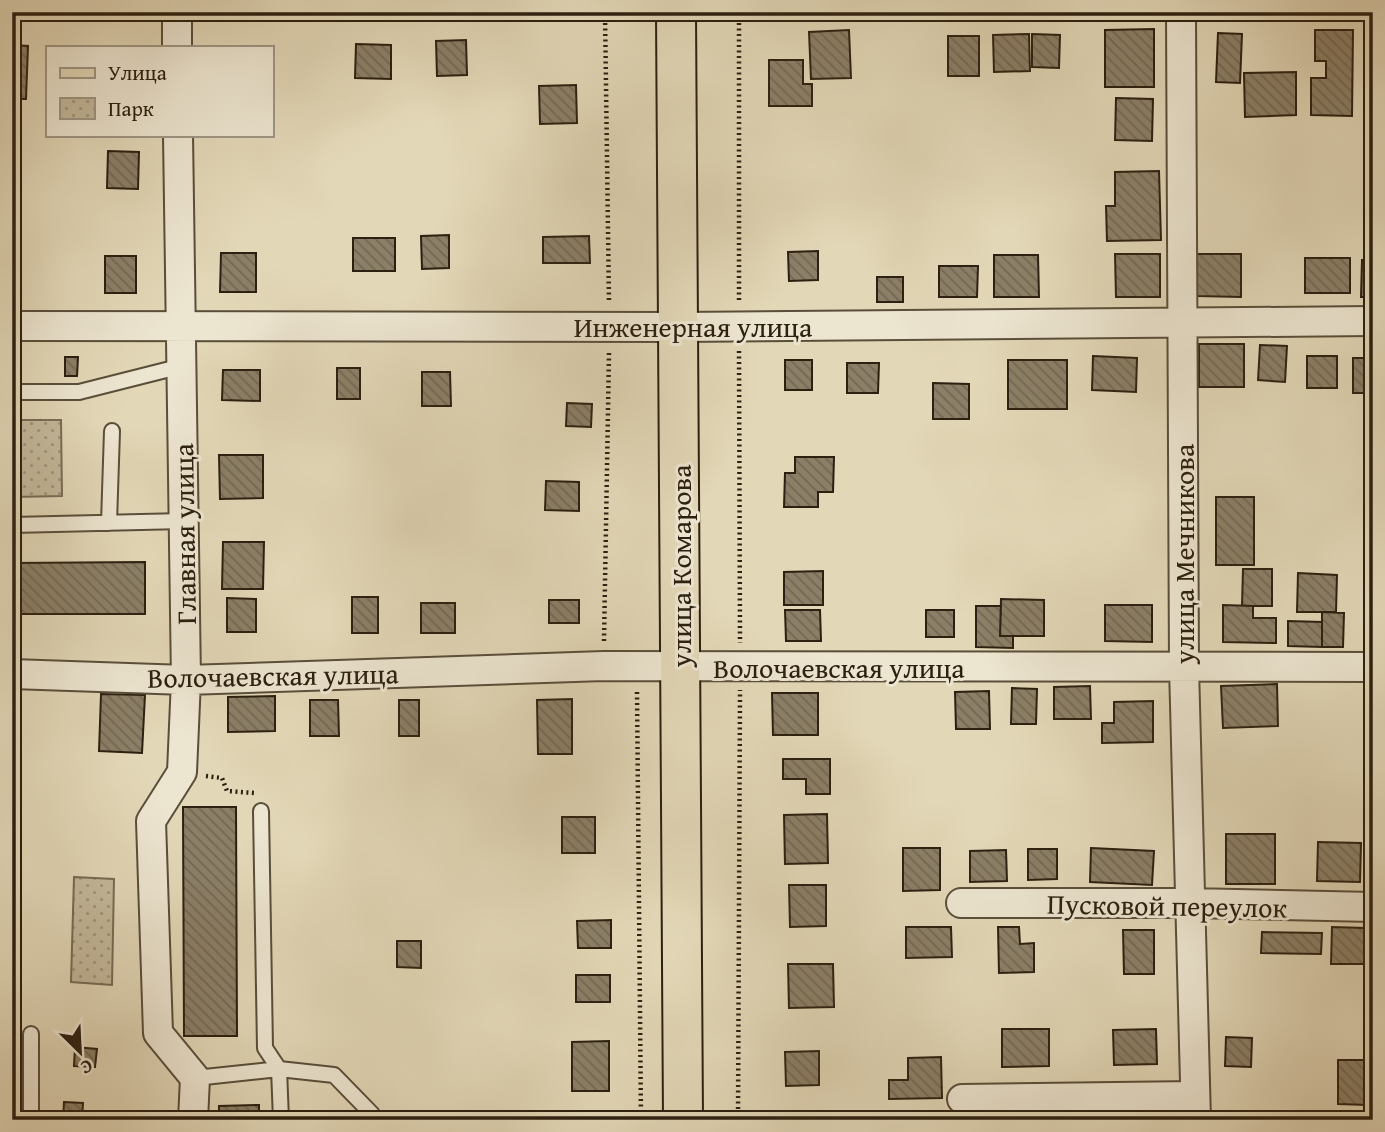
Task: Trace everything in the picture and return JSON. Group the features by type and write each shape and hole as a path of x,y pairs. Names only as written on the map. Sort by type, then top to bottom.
{"main road":[{"name":"улица Комарова","path":"676,12 683,1120"}],"street":[{"path":"177,12 177,46"},
{"name":"улица Мечникова","path":"962,1099 1195,1108 1184,667 1181,12"},
{"name":"Главная улица","path":"178,136 186,680 182,772 151,821 158,1033 195,1078"},
{"name":"Инженерная улица","path":"12,326 739,327 1373,321"},
{"name":"Волочаевская улица","path":"12,674 186,680 680,666 1373,667"},
{"name":"Пусковой переулок","path":"961,903 1189,903 1373,907"},
{"path":"194,1120 195,1078"}],"lane":[{"path":"12,392 79,392 182,366"},
{"path":"109,523 112,431"},
{"path":"12,525 184,521"},
{"path":"261,811 265,1048 279,1069 281,1120"},
{"path":"31,1034 31,1120"},
{"path":"195,1078 279,1069 334,1075 372,1114 372,1120"}],"path":[{"path":"738,12 738,1120"},
{"path":"636,667 640,1120"},
{"path":"182,772 222,778 227,791 258,793 261,811"}],"green space":[{"path":"12,420 61,420 62,496 12,497"},
{"path":"74,877 114,879 112,985 71,982"}],"building":[{"path":"1154,29 1154,87 1105,87 1105,30"},
{"path":"849,30 851,78 811,79 809,32"},
{"path":"1315,30 1353,30 1352,116 1311,115 1311,78 1326,78 1326,61 1315,61"},
{"path":"1218,33 1242,34 1240,83 1216,82"},
{"path":"1029,34 1030,71 994,72 993,35"},
{"path":"1032,34 1060,35 1059,68 1032,67"},
{"path":"948,36 979,36 979,76 948,76"},
{"path":"466,40 467,75 437,76 436,41"},
{"path":"356,44 391,45 391,79 355,78"},
{"path":"12,45 28,46 26,99 12,99"},
{"path":"769,60 803,60 803,84 812,84 812,106 769,106"},
{"path":"1296,72 1296,115 1245,117 1244,73"},
{"path":"576,85 577,123 540,124 539,86"},
{"path":"1116,98 1153,99 1152,141 1115,140"},
{"path":"108,151 139,152 138,189 107,188"},
{"path":"1159,171 1161,240 1107,241 1106,206 1115,206 1115,172"},
{"path":"449,235 449,268 422,269 421,236"},
{"path":"589,236 590,263 543,263 543,237"},
{"path":"353,238 395,238 395,271 353,271"},
{"path":"12,239 19,239 21,294 12,294"},
{"path":"818,251 818,280 789,281 788,252"},
{"path":"221,253 256,253 256,292 220,292"},
{"path":"1115,254 1160,254 1160,297 1116,297"},
{"path":"1197,254 1241,254 1241,297 1197,296"},
{"path":"994,255 1038,255 1039,297 994,297"},
{"path":"105,256 136,256 136,293 105,293"},
{"path":"1305,258 1350,258 1350,293 1305,293"},
{"path":"1362,260 1373,260 1373,297 1361,297"},
{"path":"939,266 978,266 977,297 939,297"},
{"path":"877,277 903,277 903,302 877,302"},
{"path":"1199,344 1244,344 1244,387 1199,387"},
{"path":"1260,345 1287,346 1285,382 1258,380"},
{"path":"1093,356 1137,358 1136,392 1092,390"},
{"path":"1307,356 1337,356 1337,388 1307,388"},
{"path":"65,357 78,357 77,376 65,376"},
{"path":"1353,358 1373,358 1373,393 1353,393"},
{"path":"785,360 812,360 812,390 785,390"},
{"path":"1008,360 1067,360 1067,409 1008,409"},
{"path":"847,363 879,363 878,393 847,393"},
{"path":"337,368 360,368 360,399 337,399"},
{"path":"223,370 260,370 260,401 222,400"},
{"path":"422,372 450,372 451,406 422,406"},
{"path":"933,383 969,384 969,419 933,419"},
{"path":"567,403 592,404 591,427 566,426"},
{"path":"219,455 263,455 263,498 220,499"},
{"path":"795,457 834,457 833,492 818,492 818,507 784,507 785,473 795,473"},
{"path":"546,481 579,482 579,511 545,510"},
{"path":"1216,497 1254,497 1254,565 1216,565"},
{"path":"223,542 264,542 263,589 222,589"},
{"path":"145,562 145,614 12,614 12,563"},
{"path":"1243,569 1272,569 1272,606 1242,606"},
{"path":"823,571 823,605 784,605 784,572"},
{"path":"1298,573 1337,575 1336,612 1297,612"},
{"path":"352,597 378,597 378,633 352,633"},
{"path":"227,598 256,599 256,632 227,632"},
{"path":"1001,599 1044,600 1044,636 1000,636"},
{"path":"549,600 579,600 579,623 549,623"},
{"path":"421,603 455,603 455,633 421,633"},
{"path":"1364,603 1373,603 1373,638 1365,638"},
{"path":"1105,605 1152,605 1152,642 1105,641"},
{"path":"1223,605 1253,606 1253,618 1276,618 1276,643 1223,642"},
{"path":"976,606 1001,606 1000,636 1013,636 1013,648 976,647"},
{"path":"785,610 820,610 821,641 786,641"},
{"path":"926,610 954,610 954,637 926,637"},
{"path":"1322,612 1344,613 1343,647 1322,647"},
{"path":"1288,621 1322,622 1322,647 1288,646"},
{"path":"1277,684 1278,726 1223,728 1221,686"},
{"path":"1090,686 1091,719 1054,719 1054,687"},
{"path":"1012,688 1037,689 1036,724 1011,724"},
{"path":"989,691 990,729 956,729 955,692"},
{"path":"772,693 818,693 818,735 773,735"},
{"path":"101,694 145,695 142,753 99,751"},
{"path":"275,696 275,731 228,732 228,697"},
{"path":"572,699 572,754 538,754 537,700"},
{"path":"310,700 338,700 339,736 310,736"},
{"path":"399,700 419,700 419,736 399,736"},
{"path":"1153,701 1153,742 1102,743 1102,723 1114,723 1114,702"},
{"path":"783,759 830,759 830,794 806,794 806,779 783,779"},
{"path":"1368,772 1373,772 1373,886 1364,886"},
{"path":"183,807 236,807 237,1036 184,1036"},
{"path":"827,814 828,863 785,864 784,815"},
{"path":"562,817 595,817 595,853 562,853"},
{"path":"1226,834 1275,834 1275,884 1226,884"},
{"path":"1318,842 1361,843 1360,882 1317,881"},
{"path":"903,848 940,848 940,890 903,891"},
{"path":"1091,848 1154,851 1152,885 1090,882"},
{"path":"1028,849 1057,849 1057,879 1028,880"},
{"path":"1006,850 1007,881 970,882 970,851"},
{"path":"789,885 826,885 826,926 790,927"},
{"path":"611,920 611,948 578,948 577,921"},
{"path":"906,927 951,927 952,957 906,958"},
{"path":"998,927 1019,927 1020,944 1034,943 1034,972 999,973"},
{"path":"1332,927 1365,928 1365,964 1331,964"},
{"path":"1123,930 1154,930 1154,974 1124,974"},
{"path":"1262,932 1322,933 1321,954 1261,953"},
{"path":"397,941 421,941 421,968 397,967"},
{"path":"788,964 833,964 834,1007 789,1008"},
{"path":"576,975 610,975 610,1002 576,1002"},
{"path":"1002,1029 1049,1029 1049,1066 1002,1067"},
{"path":"1156,1029 1157,1064 1114,1065 1113,1030"},
{"path":"12,1037 19,1038 16,1120 12,1120"},
{"path":"1226,1037 1252,1038 1251,1067 1225,1066"},
{"path":"609,1041 609,1091 572,1091 572,1042"},
{"path":"75,1047 97,1049 95,1067 74,1066"},
{"path":"819,1051 819,1085 786,1086 785,1052"},
{"path":"941,1057 942,1098 889,1099 889,1080 908,1080 908,1058"},
{"path":"1338,1060 1369,1060 1368,1105 1338,1104"},
{"path":"64,1102 83,1103 82,1120 63,1120"},
{"path":"259,1105 259,1120 219,1120 219,1106"},
{"path":"576,1112 610,1113 610,1120 576,1120"}]}
